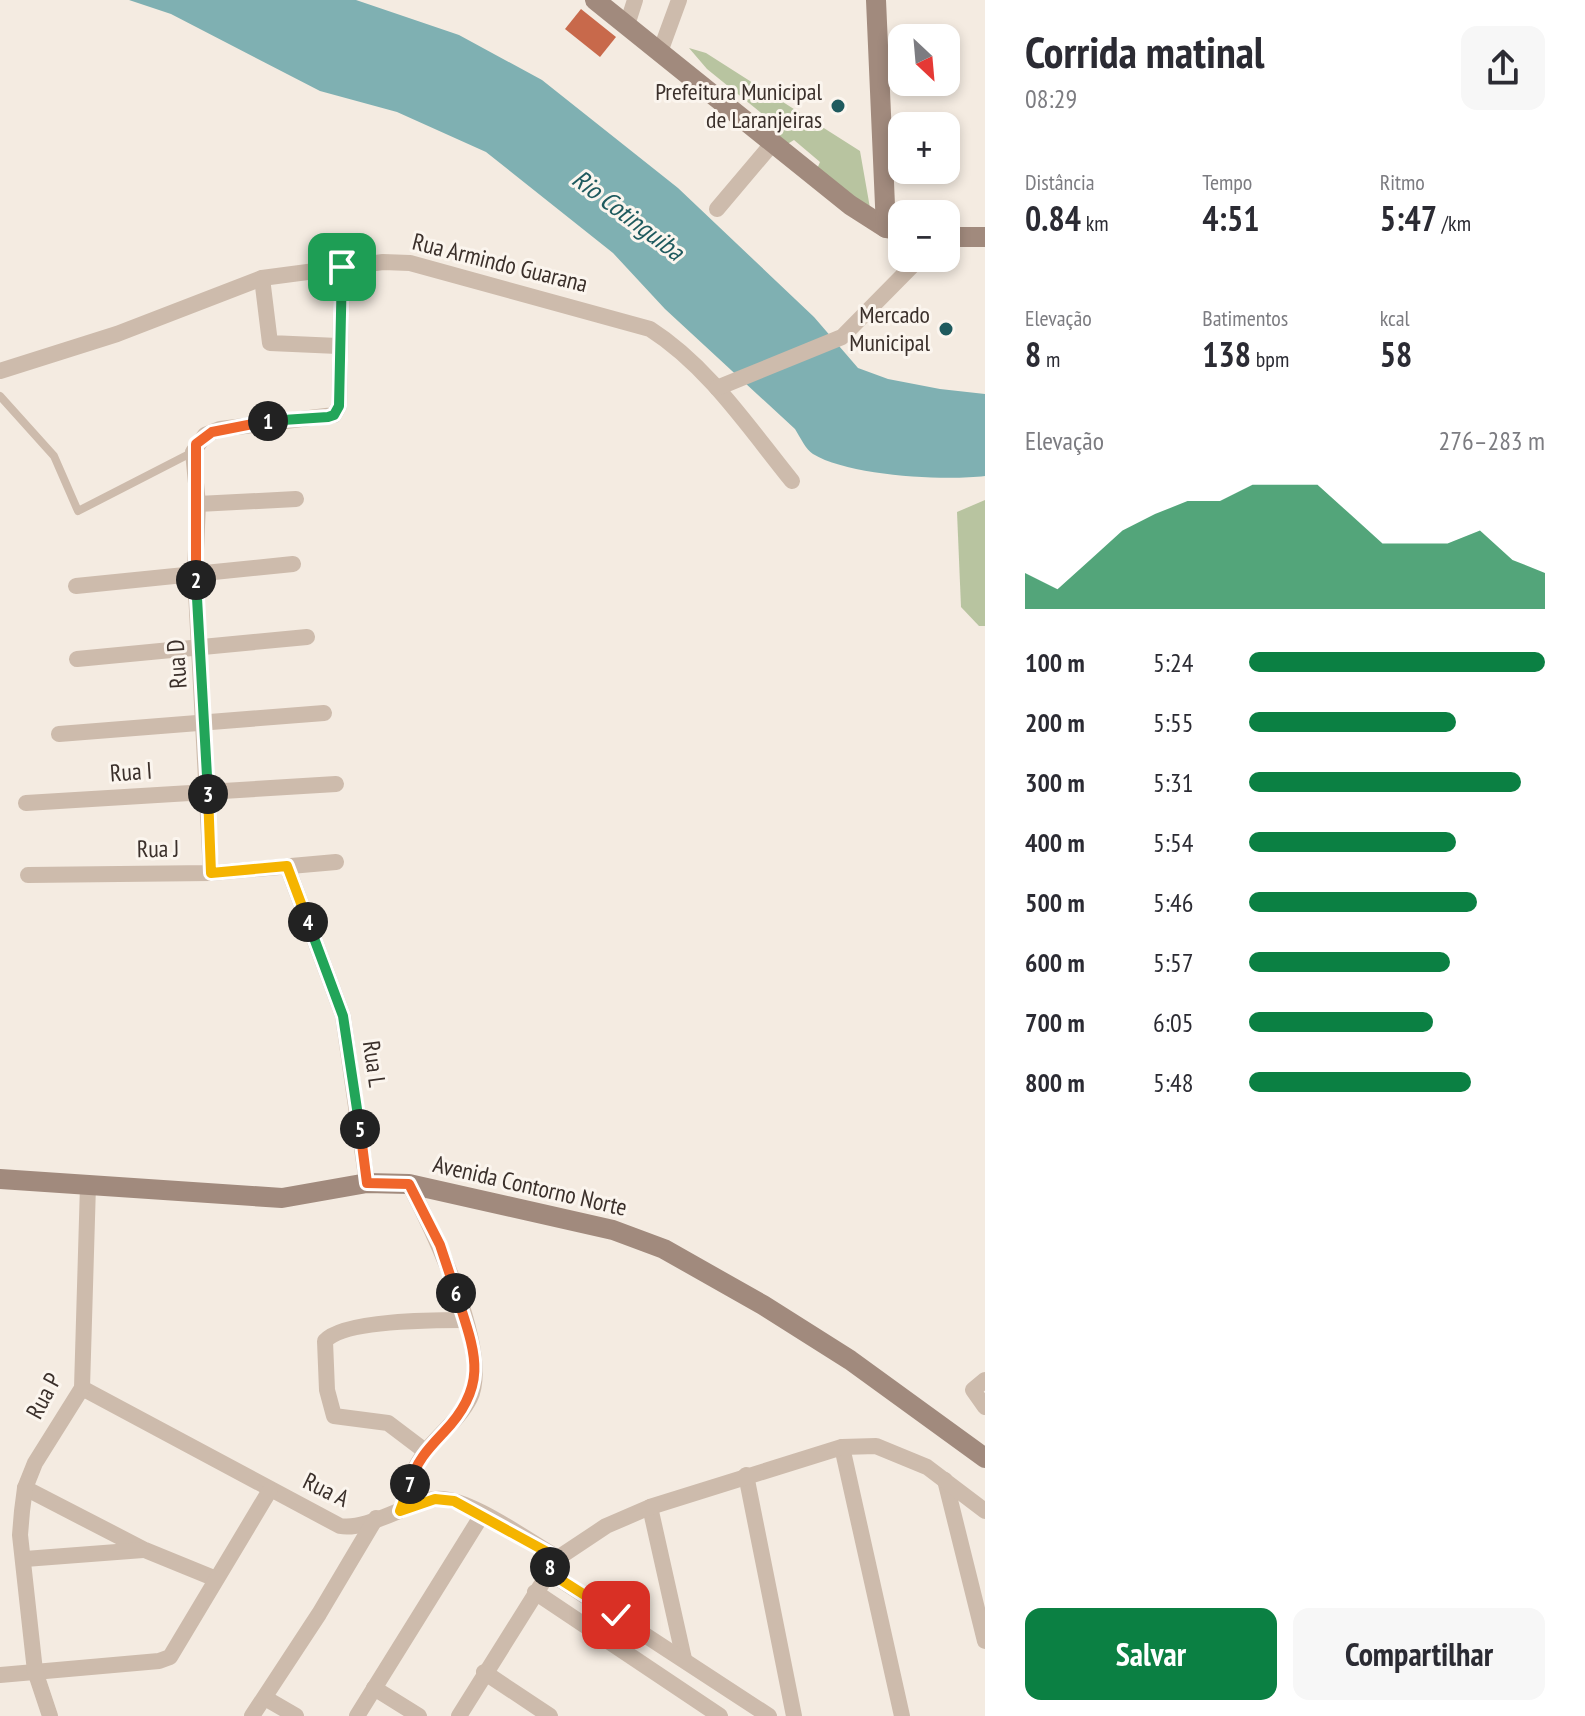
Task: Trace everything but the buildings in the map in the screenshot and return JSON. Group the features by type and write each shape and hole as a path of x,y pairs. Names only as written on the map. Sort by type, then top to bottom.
{"street":[{"path":"595,0 772,144 888,225"},
{"path":"627,25 635,0"},
{"path":"660,52 679,0"},
{"path":"876,0 892,200"},
{"path":"717,209 772,144"},
{"path":"960,237 985,237"},
{"name":"Rua Armindo Guarana","path":"0,371 117,334 262,278 342,267 410,263 627,320 664,338 717,388 792,481"},
{"path":"193,452 205,435 220,429 270,420 334,415 339,406 342,267"},
{"path":"717,388 837,340 906,272"},
{"path":"262,278 270,343 338,346"},
{"name":"Rua D","path":"193,452 198,504 195,573 211,873"},
{"path":"198,504 296,499"},
{"path":"76,586 293,564"},
{"path":"77,659 307,637"},
{"path":"59,734 324,713"},
{"name":"Rua I","path":"26,803 336,784"},
{"name":"Rua J","path":"28,875 211,873 336,862"},
{"name":"Rua L","path":"287,866 343,1016 367,1183"},
{"name":"Avenida Contorno Norte","path":"0,1179 282,1198 367,1183 409,1184 613,1230 664,1249 752,1298 837,1352 985,1458"},
{"path":"400,1511 415,1467 425,1451 460,1413 473,1390 476,1372 464,1320 440,1245 409,1184"},
{"name":"Rua P","path":"50,1716 35,1671 20,1535 25,1488 51,1434 82,1388 88,1185"},
{"path":"425,1451 388,1423 334,1416 327,1390 325,1341 348,1330 423,1321 464,1320"},
{"path":"982,1381 975,1386 974,1395 985,1407"},
{"name":"Rua A","path":"82,1388 340,1526 349,1528 441,1499 482,1515 769,1716"},
{"path":"459,1716 552,1565 606,1526 650,1507 842,1447 876,1446 901,1453 945,1480 985,1511"},
{"path":"842,1447 902,1716"},
{"path":"746,1475 794,1716"},
{"path":"945,1480 985,1641"},
{"path":"25,1488 145,1550 216,1579"},
{"path":"0,1675 159,1661 176,1649 270,1490"},
{"path":"650,1507 684,1659"},
{"path":"357,1716 482,1515"},
{"path":"252,1716 376,1518"},
{"path":"25,1559 145,1550"},
{"path":"535,1592 720,1716"},
{"path":"484,1672 550,1716"},
{"path":"374,1688 419,1716"},
{"path":"265,1698 296,1716"}],"lane":[{"path":"0,396 54,456 78,511 193,452"}],"green space":[{"path":"689,48 706,53 860,151 870,208 817,169 820,162 794,140 784,146 765,130 765,116 707,69"},
{"path":"985,500 985,626 979,626 961,607 957,512"}],"water":[{"name":"Rio Cotinguiba","path":"129,0 356,0 459,35 542,80 678,188 814,317 858,368 888,379 985,394 985,476 946,478 872,472 813,454 795,429 665,309 613,253 486,152 397,112 320,91 171,14"}],"place":[{"name":"Prefeitura Municipal de Laranjeiras","path":"838,106"},
{"name":"Mercado Municipal","path":"946,329"}],"route":[{"path":"342,267 339,406 334,415 270,420 220,429 205,435 193,452 198,504 195,573 211,873 287,866 343,1016 367,1183 409,1184 440,1245 471,1342 476,1372 469,1401 425,1451 415,1467 406,1501 400,1511 435,1499 467,1506 558,1558 547,1571 616,1615"}]}
